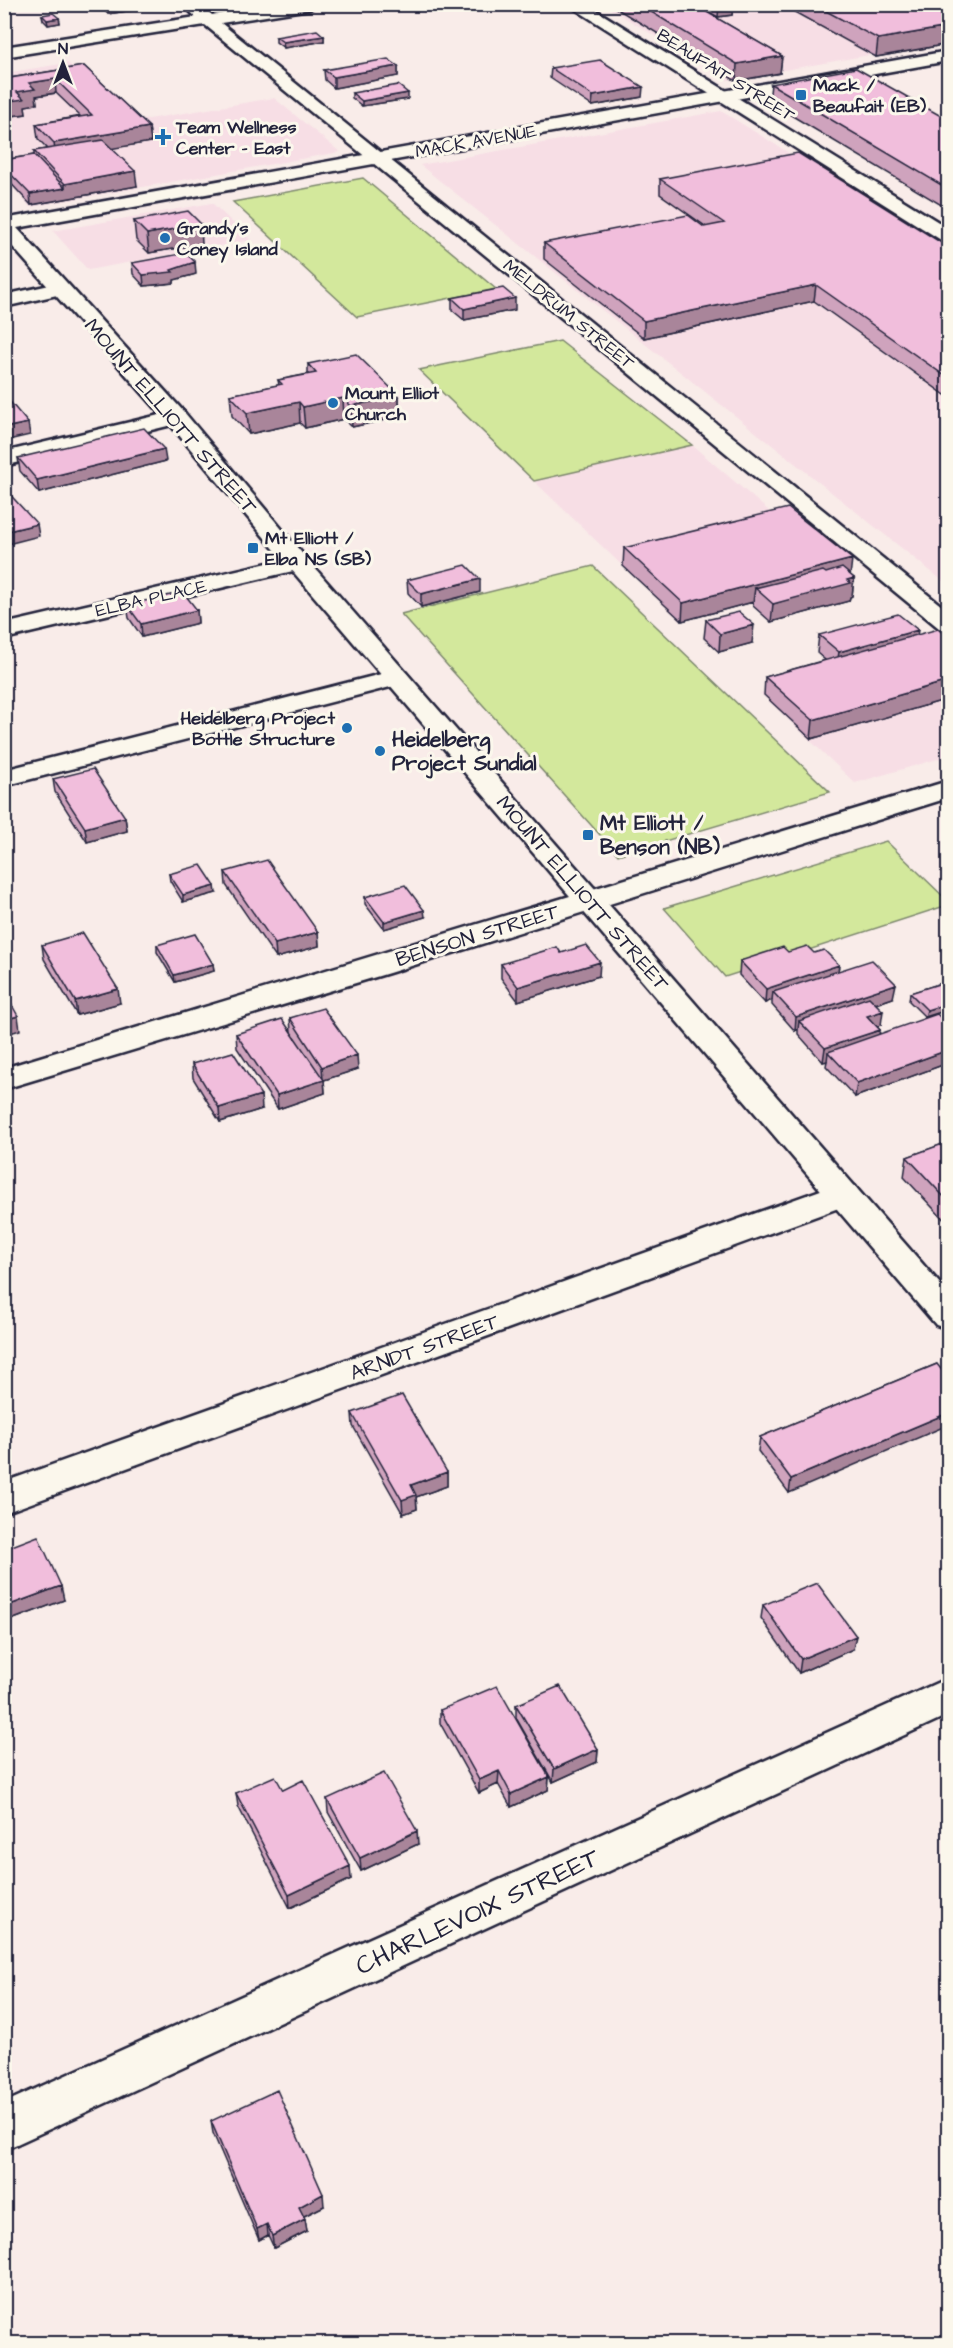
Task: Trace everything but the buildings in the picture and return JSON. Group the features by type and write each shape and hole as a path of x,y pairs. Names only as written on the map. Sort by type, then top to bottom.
{"street":[{"name":"MELDRUM STREET","path":"189,4 948,623"},
{"path":"4,52 310,4"},
{"name":"BEAUFAIT STREET","path":"574,4 948,236"},
{"name":"MACK AVENUE","path":"5,225 948,56"},
{"name":"MOUNT ELLIOTT STREET","path":"5,225 176,417 297,563 948,1316"},
{"path":"4,301 60,289"},
{"path":"4,459 176,417"},
{"name":"ELBA PLACE","path":"4,632 297,563"},
{"path":"4,778 397,678"},
{"name":"BENSON STREET","path":"4,1079 948,789"},
{"name":"ARNDT STREET","path":"4,1498 843,1194"},
{"name":"CHARLEVOIX STREET","path":"4,2127 948,1696"}],"shaded area":[{"path":"604,5 931,5 948,41 728,80"},
{"name":"Team Wellness Center – East","path":"68,63 131,122 274,98 340,152 30,207 5,179 5,73"},
{"path":"721,111 948,251 948,585 420,165"},
{"path":"212,203 251,240 88,270 53,231"},
{"path":"692,445 848,579 680,621 534,481"},
{"path":"932,647 948,661 948,756 855,783 760,693"}],"green space":[{"path":"363,178 496,289 357,317 233,202"},
{"path":"560,341 692,445 534,481 419,370"},
{"path":"593,566 830,792 618,855 401,614"},
{"path":"886,841 948,901 948,905 725,977 664,908"}],"place":[{"name":"Mack / Beaufait (EB)","path":"801,95"},
{"name":"Team Wellness Center – East","path":"163,137"},
{"name":"Grandy's Coney Island","path":"165,238"},
{"name":"Mount Elliot Church","path":"333,403"},
{"name":"Mt Elliott / Elba NS (SB)","path":"253,548"},
{"name":"Heidelberg Project Bottle Structure","path":"347,728"},
{"name":"Heidelberg Project Sundial","path":"380,751"},
{"name":"Mt Elliott / Benson (NB)","path":"588,835"}]}
